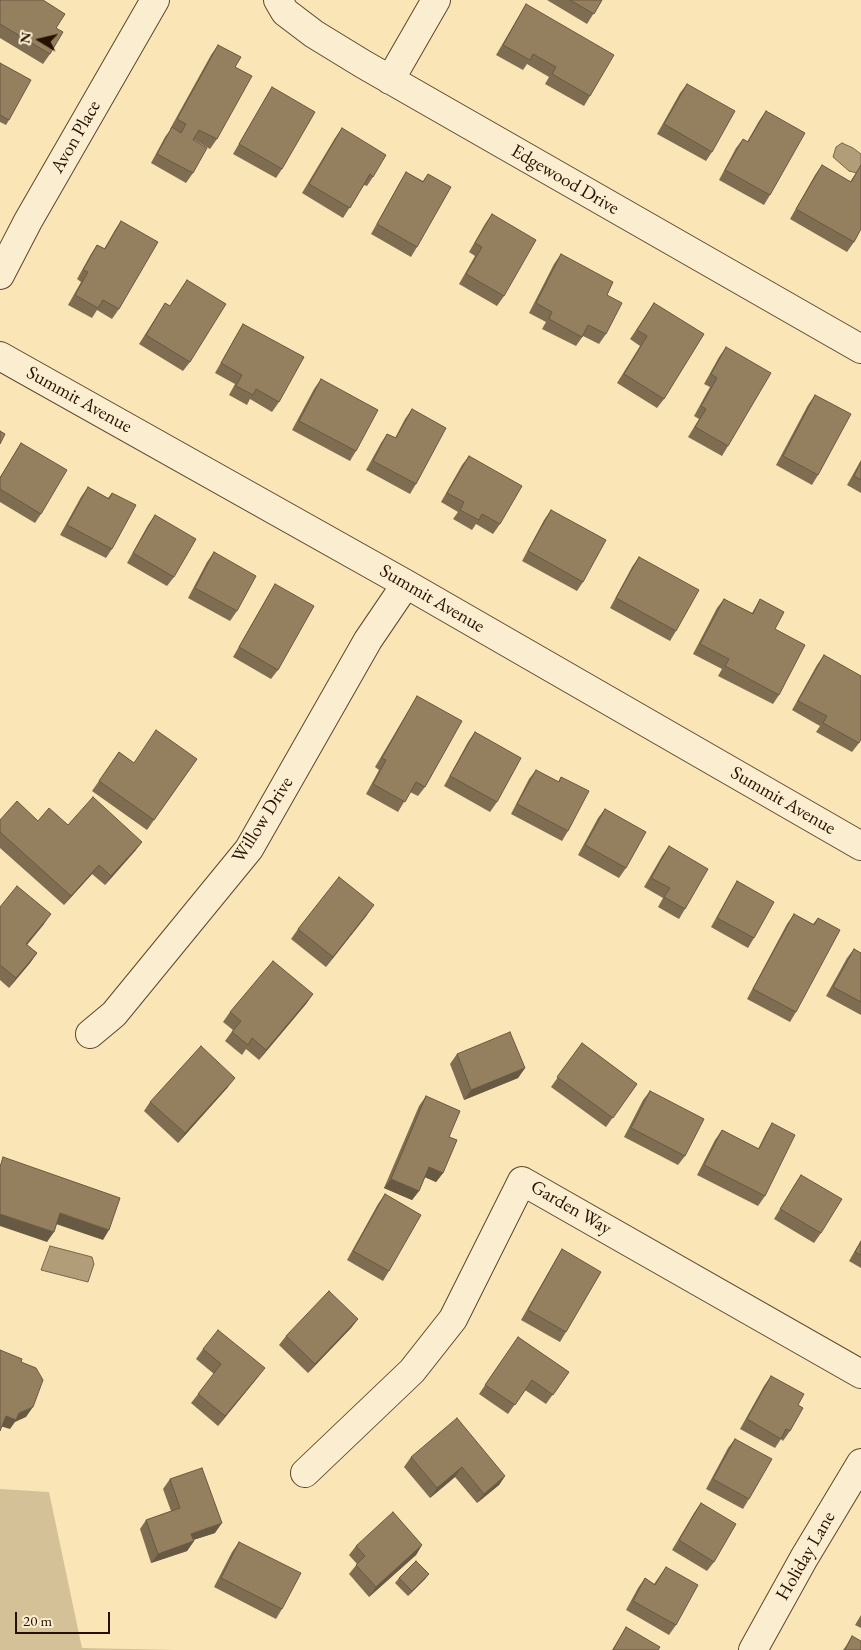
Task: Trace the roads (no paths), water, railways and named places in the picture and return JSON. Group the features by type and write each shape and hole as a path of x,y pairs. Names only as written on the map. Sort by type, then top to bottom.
{"street":[{"name":"Avon Place","path":"0,275 28,221 155,0"},
{"name":"Edgewood Drive","path":"278,0 285,12 314,34 390,80 861,349"},
{"path":"390,80 436,0"},
{"name":"Summit Avenue","path":"0,356 406,584 861,846"},
{"name":"Willow Drive","path":"90,1034 114,1014 249,849 368,640 406,584"},
{"name":"Garden Way","path":"305,1473 412,1371 453,1319 522,1181 861,1374"},
{"name":"Holiday Lane","path":"753,1650 804,1558 861,1464"}]}
